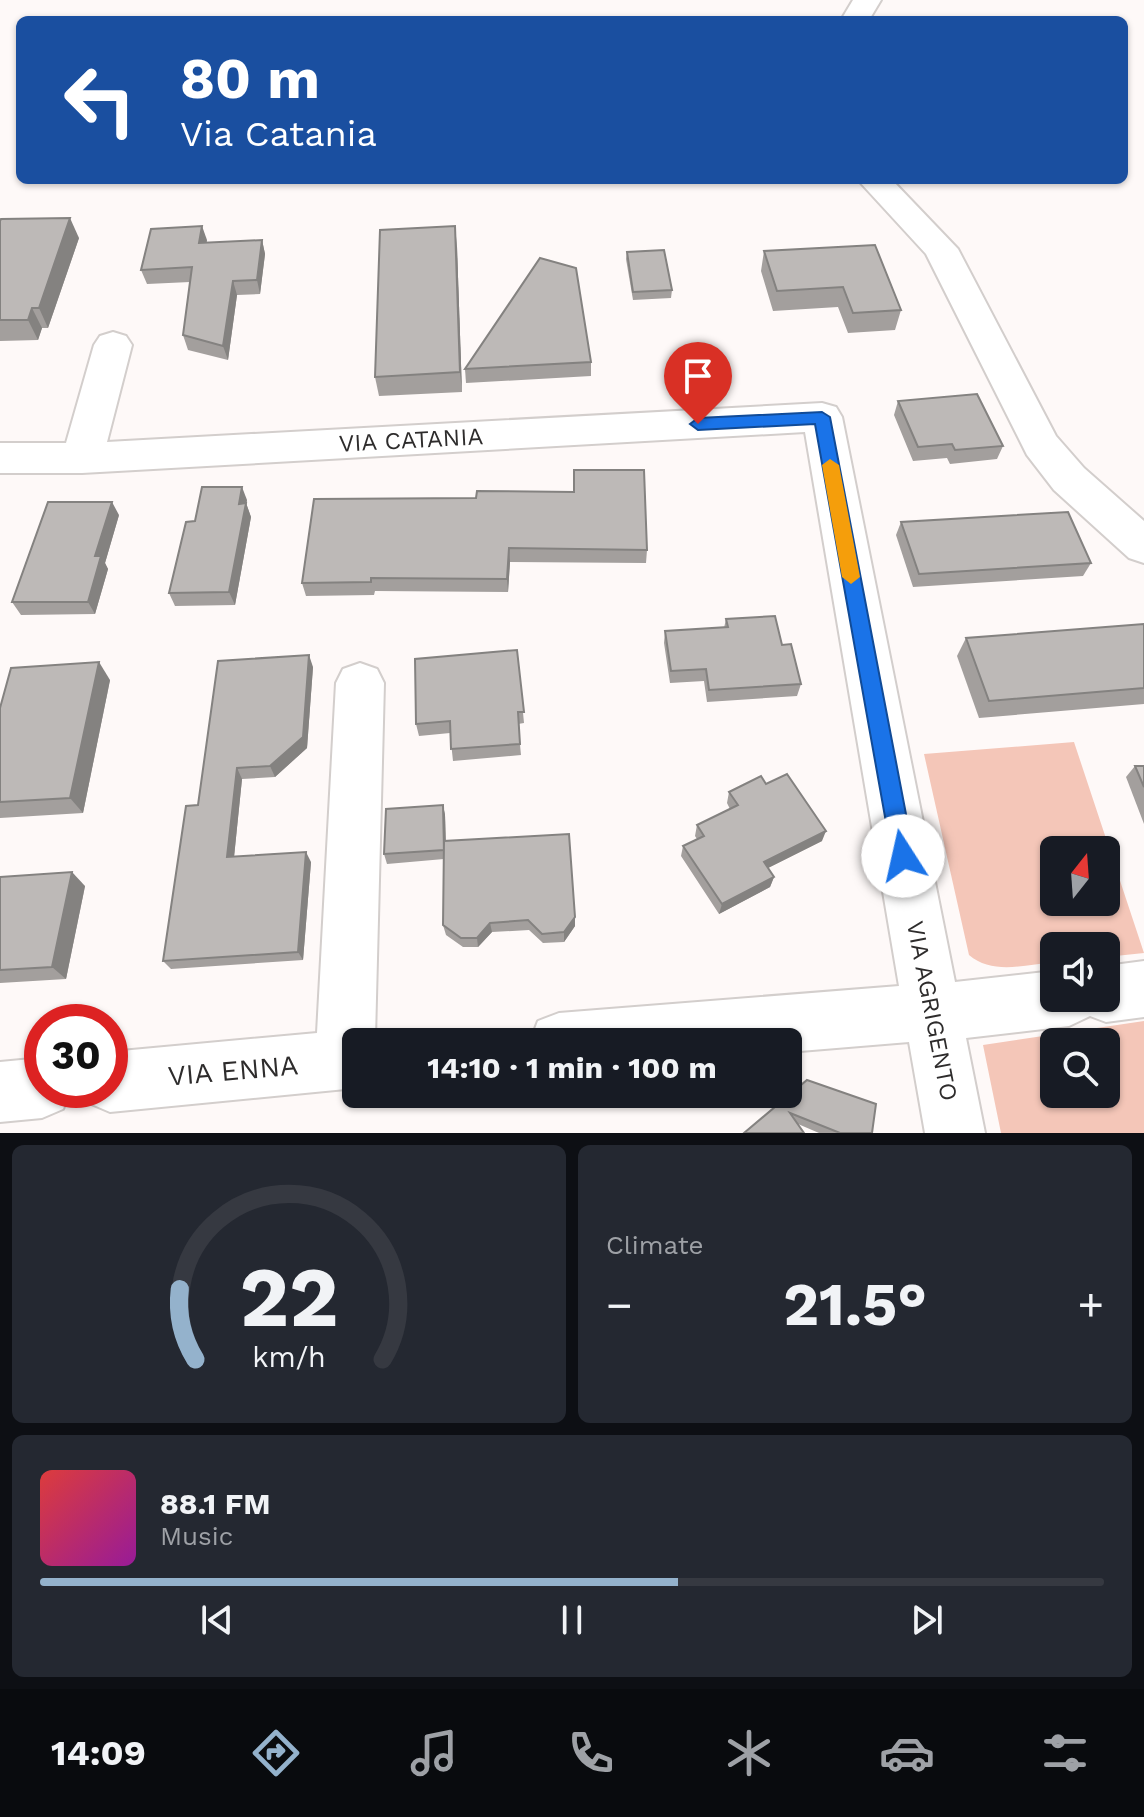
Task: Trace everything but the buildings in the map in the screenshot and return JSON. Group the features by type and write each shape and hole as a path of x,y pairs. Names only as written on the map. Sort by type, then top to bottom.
{"street":[{"path":"878,184 941,249 1041,445 1069,479 1144,546"},
{"path":"82,458 113,345"},
{"name":"VIA CATANIA","path":"0,458 82,458 822,417"},
{"name":"VIA AGRIGENTO","path":"822,417 955,1133"},
{"path":"351,1028 360,683"},
{"path":"1120,992 1144,989"},
{"path":"733,1028 1040,1001"},
{"name":"VIA ENNA","path":"128,1080 342,1061"},
{"path":"0,1092 24,1090"}],"shaded area":[{"path":"1074,742 1105,836 1040,836 1040,916 1120,916 1120,881 1144,953 1120,956 1120,932 1040,932 1040,964 998,967 969,955 924,754"},
{"path":"1144,1021 1144,1133 1001,1133 983,1045 1040,1037 1040,1108 1120,1108 1120,1028 1097,1028"}],"slow traffic":[{"path":"830,465 851,577"}],"route":[{"path":"698,424 822,417 903,856"}]}
